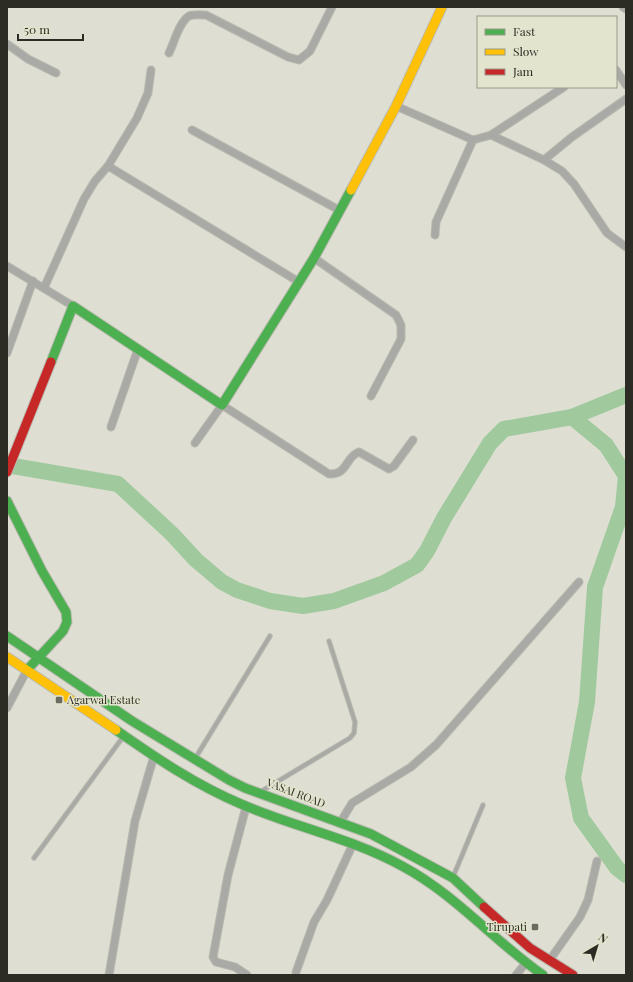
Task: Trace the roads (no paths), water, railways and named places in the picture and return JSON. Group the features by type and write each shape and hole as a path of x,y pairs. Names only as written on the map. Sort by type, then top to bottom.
{"main road":[{"path":"7,472 73,306 222,404 314,258 396,106 442,7"},
{"path":"7,501 42,571 66,612 67,622 63,631 27,670"},
{"name":"VASAI ROAD","path":"7,636 38,659 194,760 229,780 245,788 372,834 453,878 505,927 549,961 573,975"},
{"path":"7,657 191,781 246,807 353,844 401,864 435,885 479,922 525,964 543,975"}],"street":[{"path":"169,53 184,21 190,16 206,15 288,58 299,60 310,51 332,7"},
{"path":"7,44 23,56 56,73"},
{"path":"44,288 84,199 108,166 137,118 148,93 151,70"},
{"path":"617,72 626,85"},
{"path":"396,106 473,140 491,135 562,88"},
{"path":"544,160 572,137 626,98"},
{"path":"192,130 339,210"},
{"path":"491,135 544,160 562,171 574,184 607,233 626,247"},
{"path":"435,235 436,222 473,140"},
{"path":"108,166 299,282"},
{"path":"314,258 396,315 401,324 401,339 371,396"},
{"path":"7,266 73,306"},
{"path":"7,353 33,281"},
{"path":"111,428 138,349"},
{"path":"196,443 222,404 329,474 341,472 354,454 359,452 389,469 394,466 413,440"},
{"path":"340,823 352,803 411,767 436,745 579,582"},
{"path":"7,708 27,670"},
{"path":"109,975 135,821 154,756"},
{"path":"246,807 228,875 213,957 216,962 235,967 247,975"},
{"path":"296,972 314,922 327,900 353,844"},
{"path":"549,961 580,917 588,900 597,861"},
{"path":"516,975 525,964"}],"lane":[{"path":"194,760 270,636"},
{"path":"259,792 350,738 354,733 355,722 329,641"},
{"path":"34,858 124,736"},
{"path":"453,878 483,805"}],"waterway":[{"path":"7,465 118,484 172,534 196,560 222,582 237,590 270,601 303,606 334,601 384,583 417,565 427,551 444,518 490,443 504,429 572,417 626,395"},
{"path":"572,417 606,445 626,476"},
{"path":"626,476 623,507 595,587 587,702 573,778 581,818 617,868 626,875"}],"place":[{"name":"Agarwal Estate","path":"59,700"},
{"name":"Tirupati","path":"535,927"}]}
